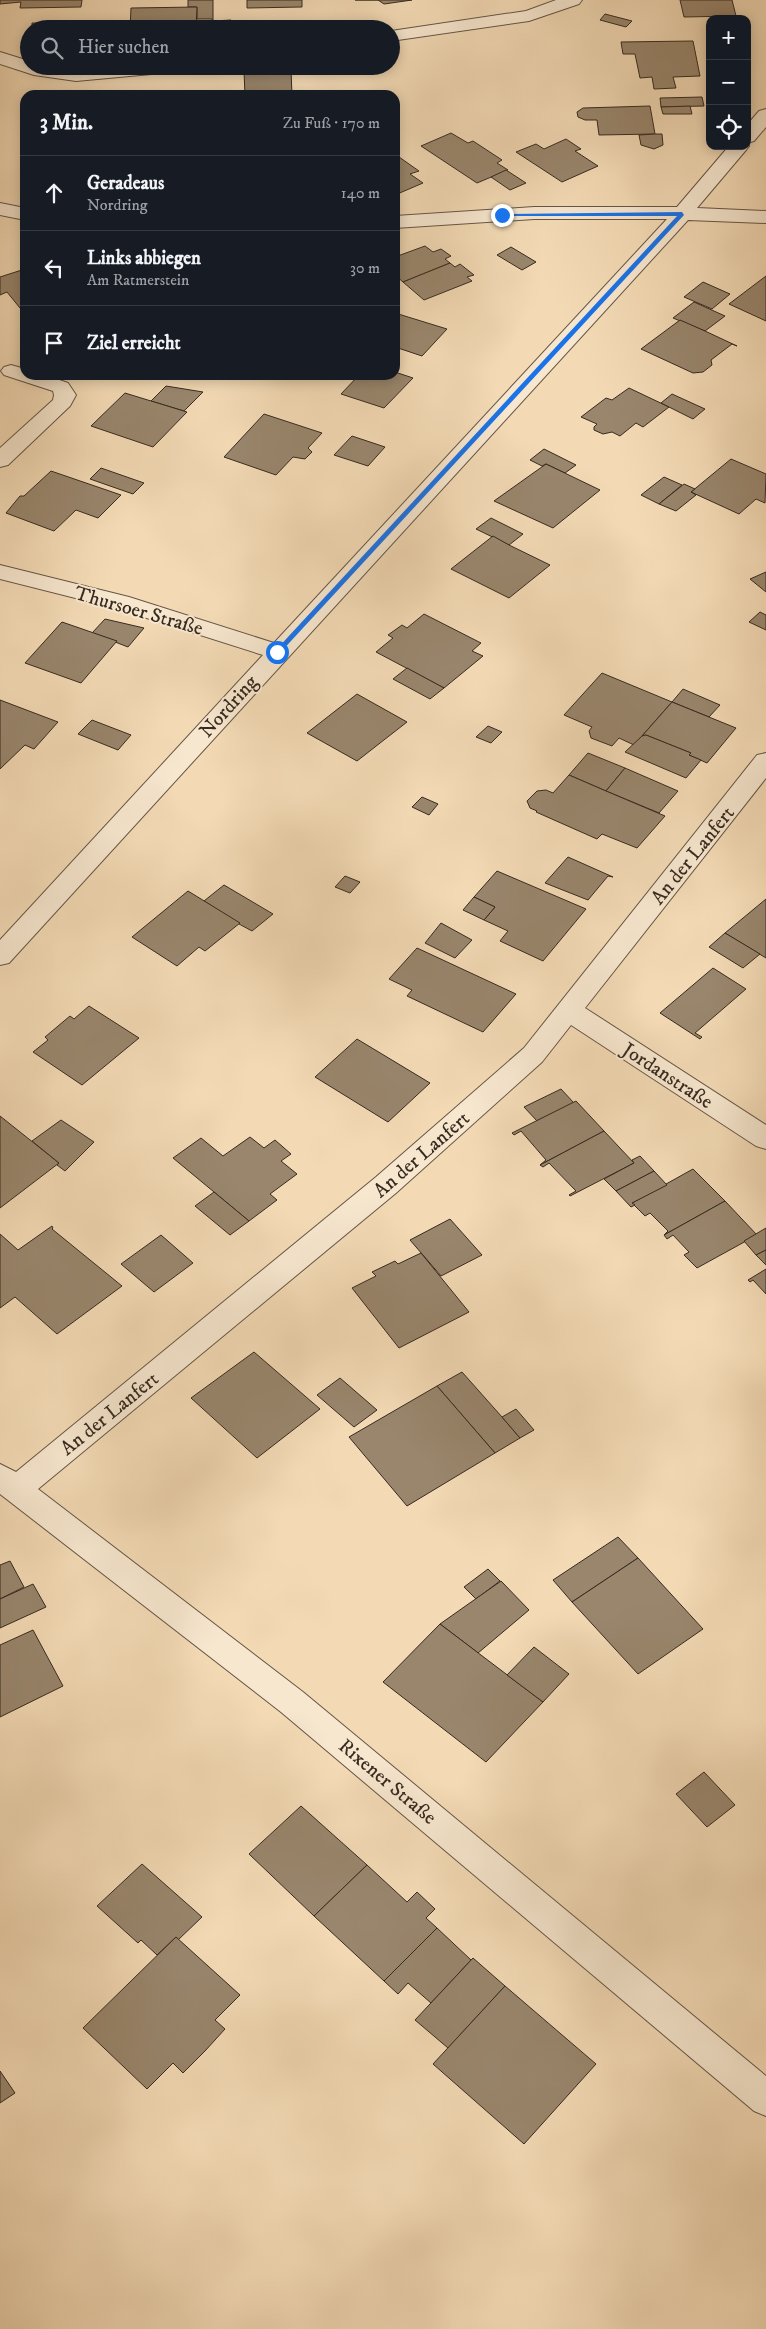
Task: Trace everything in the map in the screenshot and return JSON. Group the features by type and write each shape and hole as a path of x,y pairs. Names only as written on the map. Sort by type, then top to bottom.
{"street":[{"path":"400,35 530,16 573,0"},
{"path":"0,58 20,64"},
{"path":"751,132 766,115"},
{"name":"Nordring","path":"0,956 277,652 682,214 736,150"},
{"path":"0,208 20,213"},
{"path":"400,222 502,215 682,214 766,217"},
{"path":"11,371 20,374"},
{"path":"0,460 63,402 65,395 61,387 39,380"},
{"name":"Thursoer Straße","path":"0,572 121,602 277,652"},
{"name":"An der Lanfert","path":"8,1483 386,1185 533,1055 766,761"},
{"name":"Jordanstraße","path":"569,1011 766,1139"},
{"name":"Rixener Straße","path":"8,1483 300,1708 766,2098"}],"building":[{"path":"0,0 82,0 81,7 20,8 21,2 0,4"},
{"path":"188,0 213,0 213,20 197,19 197,7 188,7"},
{"path":"247,0 302,0 302,7 247,8"},
{"path":"378,0 412,0 384,4"},
{"path":"680,0 732,0 736,15 706,15 706,17 684,17"},
{"path":"197,7 196,20 130,20 131,8"},
{"path":"605,14 632,21 626,27 600,20"},
{"path":"693,41 700,76 673,77 676,88 654,89 652,77 640,78 635,54 623,54 621,42"},
{"path":"244,75 291,75 292,90 245,90"},
{"path":"702,97 704,106 661,107 660,98"},
{"path":"650,106 655,134 599,135 597,120 585,120 578,117 577,112 583,108"},
{"path":"690,106 692,114 663,114 661,107"},
{"path":"451,133 468,143 473,141 502,160 497,163 508,170 477,183 421,146"},
{"path":"662,134 663,145 654,149 641,145 639,135"},
{"path":"566,139 581,149 575,151 598,166 562,182 516,152 536,144 544,149"},
{"path":"400,158 419,171 410,174 423,183 400,193"},
{"path":"506,170 526,183 510,190 491,177"},
{"path":"425,246 433,252 441,249 451,256 445,259 450,263 403,282 400,279 400,255"},
{"path":"511,247 536,262 522,270 497,255"},
{"path":"450,263 455,267 460,264 474,275 467,277 472,281 424,300 403,282"},
{"path":"20,271 20,308 7,292 0,295 0,277"},
{"path":"766,276 766,321 729,304"},
{"path":"703,282 730,294 712,309 684,297"},
{"path":"694,302 725,316 705,331 673,318"},
{"path":"400,315 447,329 422,356 400,349"},
{"path":"680,320 737,346 732,344 711,360 712,365 703,372 693,373 641,349"},
{"path":"400,374 413,378 384,408 341,394 354,380 400,380"},
{"path":"166,386 203,392 184,411 151,401"},
{"path":"629,388 669,407 643,427 636,423 620,436 612,432 603,434 594,430 597,424 581,417 606,398 612,400"},
{"path":"125,393 187,412 153,447 91,426"},
{"path":"672,394 705,409 693,419 661,403"},
{"path":"264,414 322,433 308,448 312,452 305,459 293,457 276,475 224,457"},
{"path":"352,436 385,447 368,466 334,455"},
{"path":"544,449 576,465 565,473 546,464 542,466 530,460"},
{"path":"731,459 766,474 765,503 756,499 739,514 691,492"},
{"path":"546,464 600,490 553,528 494,501"},
{"path":"101,468 144,483 133,494 90,479"},
{"path":"51,471 121,495 98,518 76,510 54,531 6,513 20,496 24,496"},
{"path":"664,477 682,485 659,504 641,495"},
{"path":"684,484 695,489 691,492 696,495 676,511 659,504"},
{"path":"491,518 523,534 509,545 476,529"},
{"path":"493,536 550,565 509,598 451,569"},
{"path":"766,572 766,592 750,579"},
{"path":"760,612 766,615 766,630 749,622"},
{"path":"424,614 481,643 472,651 483,656 444,688 376,652 393,638 388,635 402,625 407,628"},
{"path":"105,619 144,628 128,647 92,633"},
{"path":"62,622 117,641 81,683 25,663"},
{"path":"407,668 444,688 430,699 393,679"},
{"path":"602,673 672,702 634,745 619,738 612,746 591,738 589,731 592,727 564,715"},
{"path":"683,689 720,705 709,717 672,702"},
{"path":"357,694 407,722 357,761 307,733"},
{"path":"0,700 58,722 34,749 25,745 0,769"},
{"path":"672,702 736,728 707,763 689,755 691,753 646,735 642,736"},
{"path":"92,720 131,735 118,750 78,734"},
{"path":"488,726 502,732 491,743 476,737"},
{"path":"646,735 691,753 689,755 701,760 686,778 625,752 642,736"},
{"path":"588,753 625,768 606,791 569,775"},
{"path":"625,768 678,791 659,813 606,791"},
{"path":"569,775 665,816 637,848 602,834 597,839 530,808 527,801 537,791 546,790 553,793"},
{"path":"422,797 438,804 429,815 412,807"},
{"path":"568,857 613,877 608,876 588,900 545,883"},
{"path":"497,871 586,909 543,961 500,941 508,931 484,920 495,907 474,897"},
{"path":"345,876 360,882 350,893 335,887"},
{"path":"224,885 273,914 252,931 239,924 204,901"},
{"path":"188,891 240,923 205,951 199,947 177,966 132,937"},
{"path":"474,897 495,907 484,920 463,910"},
{"path":"766,899 766,958 725,933"},
{"path":"441,923 472,940 455,958 425,943"},
{"path":"725,933 760,954 743,968 709,947"},
{"path":"417,948 516,994 483,1032 407,996 412,990 389,979"},
{"path":"713,968 746,989 695,1033 702,1037 700,1039 660,1013"},
{"path":"89,1006 139,1038 82,1085 33,1052 48,1040 45,1037 70,1016 74,1019"},
{"path":"357,1039 430,1083 388,1122 315,1077"},
{"path":"561,1089 574,1103 537,1121 524,1107"},
{"path":"576,1101 604,1131 540,1165 546,1160 521,1131 514,1135 512,1133"},
{"path":"0,1116 59,1163 0,1208"},
{"path":"61,1120 94,1142 65,1171 57,1165 59,1163 32,1141"},
{"path":"604,1131 634,1163 570,1196 576,1191 549,1163 543,1167 540,1165"},
{"path":"250,1137 264,1148 275,1140 291,1154 281,1161 297,1174 270,1194 277,1200 249,1221 173,1158 201,1138 223,1156"},
{"path":"640,1156 654,1171 616,1191 604,1179 634,1163 632,1160"},
{"path":"693,1169 725,1201 664,1235 668,1231 650,1213 645,1216 632,1203"},
{"path":"654,1171 667,1185 632,1203 635,1205 631,1207 616,1191"},
{"path":"214,1192 249,1221 230,1235 195,1206"},
{"path":"725,1201 757,1235 697,1268 684,1255 689,1252 673,1235 667,1239 664,1235"},
{"path":"450,1219 482,1255 441,1276 410,1240"},
{"path":"52,1226 52,1229 122,1286 57,1334 15,1297 0,1308 0,1234 18,1250"},
{"path":"766,1228 766,1250 756,1255 744,1241"},
{"path":"161,1235 193,1263 154,1292 121,1264"},
{"path":"766,1250 766,1265 756,1255"},
{"path":"421,1253 469,1312 399,1348 352,1288 376,1276 372,1272 395,1261 398,1264"},
{"path":"766,1269 766,1294 753,1280 750,1282 748,1280"},
{"path":"254,1352 320,1409 257,1458 191,1398"},
{"path":"462,1372 520,1438 495,1453 437,1386"},
{"path":"340,1378 377,1410 354,1427 317,1395"},
{"path":"437,1386 495,1453 407,1506 349,1437"},
{"path":"516,1409 534,1430 520,1438 502,1417"},
{"path":"618,1537 638,1558 572,1602 553,1580"},
{"path":"638,1558 703,1629 638,1674 572,1602"},
{"path":"10,1561 24,1587 0,1599 0,1565"},
{"path":"488,1569 500,1581 476,1599 464,1587"},
{"path":"501,1581 529,1610 478,1653 440,1624"},
{"path":"33,1584 46,1607 0,1628 0,1599"},
{"path":"440,1624 543,1702 486,1762 383,1682"},
{"path":"33,1630 63,1686 0,1717 0,1645"},
{"path":"534,1647 569,1674 543,1702 507,1675"},
{"path":"704,1772 735,1805 707,1827 676,1794"},
{"path":"301,1806 367,1865 314,1916 249,1854"},
{"path":"142,1864 202,1917 178,1940 176,1937 157,1955 141,1940 138,1943 97,1906"},
{"path":"367,1865 407,1902 417,1892 435,1909 426,1918 437,1928 384,1981 314,1916"},
{"path":"437,1928 471,1960 431,2003 408,1983 398,1994 384,1981"},
{"path":"176,1937 240,1995 215,2020 225,2029 205,2051 183,2073 173,2063 147,2089 83,2028"},
{"path":"473,1958 505,1986 448,2048 415,2020"},
{"path":"505,1986 596,2064 524,2144 433,2064"},
{"path":"0,2071 15,2093 0,2103"}],"route":[{"path":"277,652 682,214 502,215"}]}
